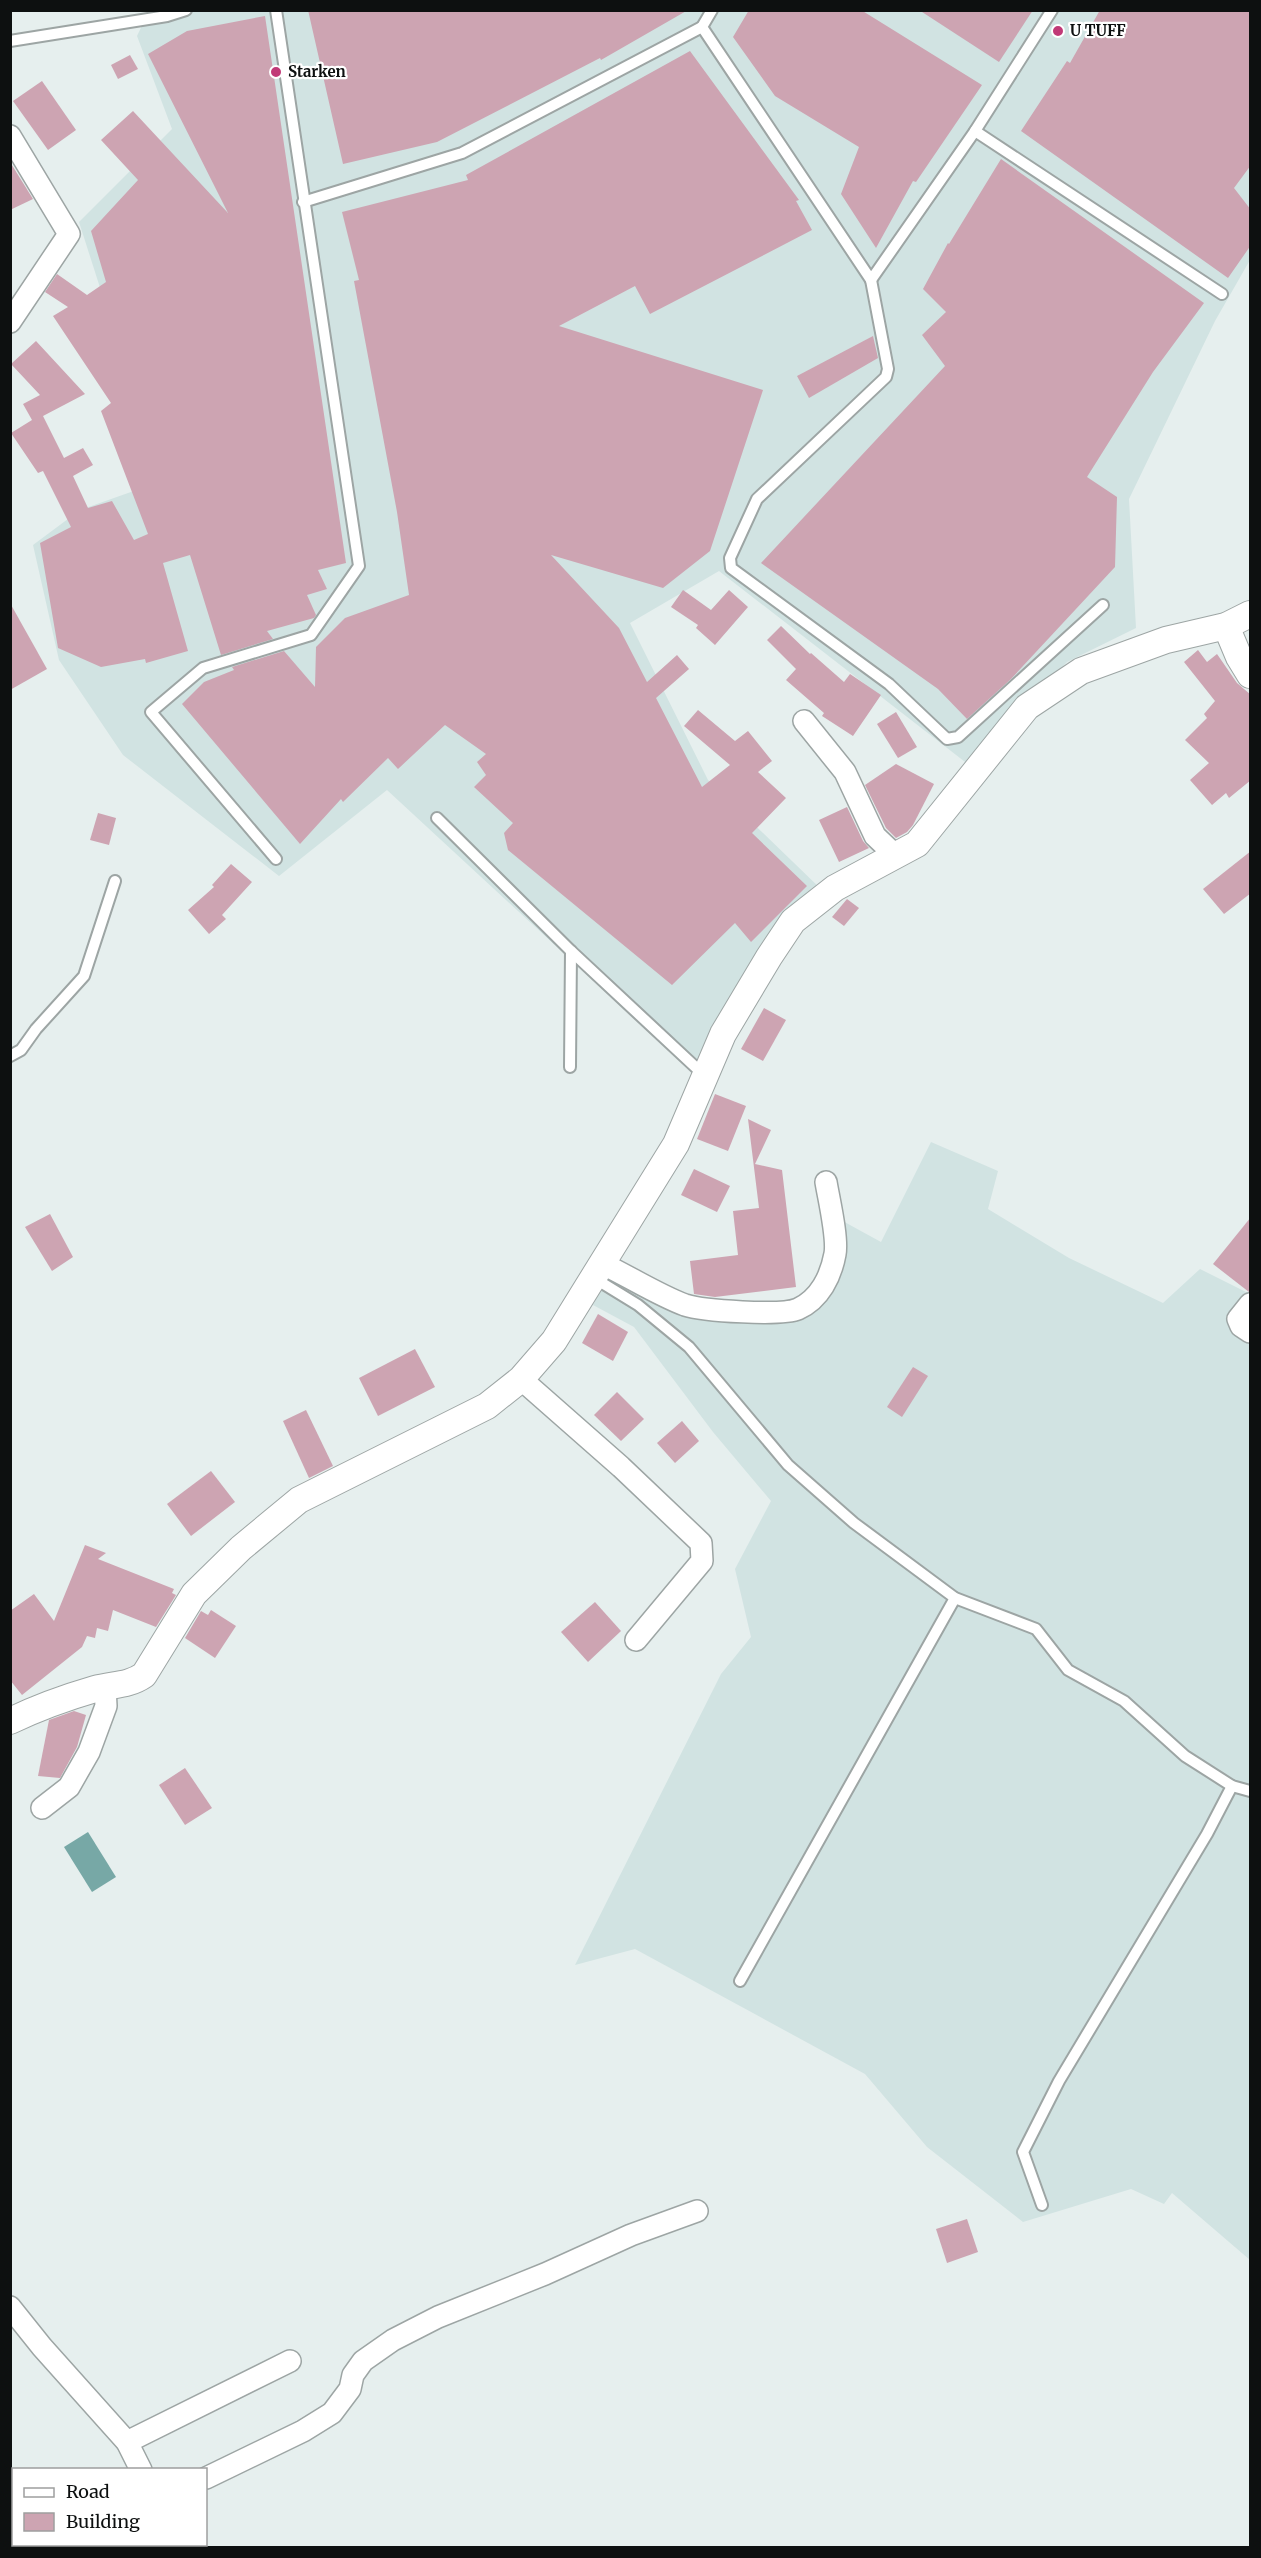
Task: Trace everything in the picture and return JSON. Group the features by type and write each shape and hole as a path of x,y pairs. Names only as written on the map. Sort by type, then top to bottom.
{"street":[{"path":"10,136 69,234 10,322"},
{"path":"10,1721 49,1702 105,1687 133,1683 144,1675 194,1594 241,1548 299,1500 487,1406 521,1379 554,1341 676,1144 723,1034 793,921 835,888 917,843 1028,707 1081,671 1166,640 1226,626 1251,614"},
{"path":"1226,626 1239,657 1251,675"},
{"path":"804,721 845,772 875,836 896,856"},
{"path":"599,1271 685,1305 706,1309 744,1311 797,1310 814,1298 829,1278 836,1252 826,1182"},
{"path":"1251,1304 1238,1319 1241,1326 1251,1332"},
{"path":"521,1379 621,1467 701,1543 702,1561 636,1640"},
{"path":"42,1808 69,1787 84,1761 106,1706 105,1687"},
{"path":"207,2478 303,2431 332,2413 350,2389 353,2375 363,2361 393,2340 438,2317 545,2274 631,2235 697,2211"},
{"path":"10,2307 42,2347 127,2442 140,2468"},
{"path":"127,2442 290,2361"}],"lane":[{"path":"10,41 167,16 186,10"},
{"path":"276,10 359,566 311,635 203,668 151,712 276,859"},
{"path":"303,202 462,153 702,27 712,10"},
{"path":"871,280 975,130 1052,10"},
{"path":"702,27 871,280 888,369 886,377 756,499 730,558 731,568 889,684 947,739 958,736 1103,605"},
{"path":"975,130 1222,294"},
{"path":"437,818 571,951 705,1076"},
{"path":"10,1056 21,1050 36,1029 84,976 115,881"},
{"path":"570,1067 571,951"},
{"path":"599,1271 689,1347 788,1465 854,1523 955,1599 1036,1629 1068,1670 1124,1701 1185,1756 1232,1786 1251,1791"},
{"path":"740,1981 955,1599"},
{"path":"1042,2205 1023,2152 1059,2081 1206,1834 1232,1786"}],"shaded area":[{"path":"149,11 1250,11 1250,260 1215,321 1129,499 1136,628 1067,662 969,765 719,571 630,623 708,780 823,891 756,955 691,1071 387,790 279,876 123,755 59,660 33,545 80,510 162,481 79,222 172,129 137,36"},
{"path":"931,1142 998,1171 988,1209 1069,1258 1163,1303 1200,1269 1250,1294 1250,2260 1172,2193 1164,2204 1131,2189 1023,2222 927,2147 865,2074 635,1949 575,1965 721,1674 751,1637 735,1569 771,1501 713,1432 634,1327 593,1305 608,1276 790,1321 838,1283 839,1219 881,1242"}],"water":[{"path":"88,1832 116,1877 92,1892 64,1847"}],"building":[{"path":"308,10 688,10 601,60 600,58 437,142 343,164"},
{"path":"749,10 861,10 982,85 916,182 913,181 876,248 841,194 859,147 775,96 733,37"},
{"path":"919,10 1033,10 999,62"},
{"path":"1100,10 1251,10 1251,165 1234,188 1251,210 1251,245 1228,278 1021,131 1067,61 1070,63"},
{"path":"265,16 346,563 318,570 327,589 307,595 316,615 314,618 267,631 273,639 221,655 190,555 163,563 188,651 146,663 145,659 101,667 58,648 40,543 71,527 43,471 38,473 11,433 32,420 23,404 40,395 11,364 36,341 85,394 43,416 64,458 83,448 93,465 73,476 88,508 112,501 134,540 148,534 101,411 111,403 53,316 68,307 45,292 57,274 87,295 106,282 91,231 138,180 101,140 133,111 228,213 148,54 187,31"},
{"path":"690,51 799,200 796,201 812,230 650,314 635,286 559,326 763,390 710,551 663,588 551,555 619,628 647,682 677,655 689,669 656,698 702,787 730,765 684,726 698,710 735,741 748,731 772,761 758,772 786,798 752,833 807,886 751,942 735,923 672,985 508,850 504,833 513,823 474,787 486,775 477,762 486,754 445,725 398,769 388,758 343,802 341,799 300,844 182,704 204,682 234,670 232,667 284,651 315,687 316,647 345,618 409,595 397,512 354,281 359,280 342,212 468,180 466,175"},
{"path":"130,55 138,69 118,79 111,65"},
{"path":"42,81 76,130 48,150 13,101"},
{"path":"1001,159 1204,303 1153,372 1087,477 1117,497 1115,567 1011,679 967,719 938,689 761,563 945,366 922,335 946,312 923,289 948,243"},
{"path":"10,162 33,199 10,210"},
{"path":"873,336 878,358 809,398 797,376"},
{"path":"683,590 711,610 729,590 748,607 715,645 696,628 698,625 671,607"},
{"path":"10,603 47,669 10,690"},
{"path":"781,626 844,682 850,674 881,695 853,736 822,716 824,713 786,680 796,669 767,640"},
{"path":"1198,650 1207,662 1217,654 1237,683 1251,695 1251,780 1229,798 1226,793 1212,805 1190,780 1209,763 1185,740 1207,718 1204,714 1215,701 1184,662"},
{"path":"896,712 917,747 898,758 877,724"},
{"path":"896,764 934,784 913,825 907,832 896,838 886,828 865,785"},
{"path":"847,807 863,841 869,848 839,862 819,820"},
{"path":"98,813 116,818 109,845 90,840"},
{"path":"1251,851 1251,893 1224,914 1203,889"},
{"path":"231,864 252,882 222,915 226,919 209,934 188,910 214,887 212,885"},
{"path":"847,899 859,908 844,926 832,917"},
{"path":"764,1008 786,1020 763,1061 741,1049"},
{"path":"715,1094 746,1106 728,1151 697,1139"},
{"path":"748,1119 771,1130 755,1164 782,1170 796,1287 715,1297 694,1294 690,1261 738,1255 733,1211 759,1208"},
{"path":"694,1169 730,1186 717,1212 681,1195"},
{"path":"50,1214 73,1257 52,1271 25,1227"},
{"path":"1251,1217 1251,1291 1249,1292 1213,1264"},
{"path":"598,1314 628,1332 613,1361 582,1343"},
{"path":"415,1349 435,1387 378,1416 359,1378"},
{"path":"913,1367 928,1376 902,1417 887,1407"},
{"path":"617,1392 644,1419 621,1441 594,1415"},
{"path":"306,1410 333,1466 309,1478 283,1421"},
{"path":"682,1421 699,1441 675,1463 657,1443"},
{"path":"211,1471 235,1502 191,1536 167,1504"},
{"path":"85,1545 106,1553 98,1559 174,1589 172,1593 176,1595 156,1627 113,1610 108,1631 97,1628 95,1638 87,1636 82,1647 22,1695 10,1680 10,1611 34,1594 54,1621"},
{"path":"595,1602 621,1631 588,1662 561,1632"},
{"path":"211,1610 236,1626 215,1658 185,1638 201,1611 208,1615"},
{"path":"74,1711 86,1715 77,1747 60,1778 38,1776 49,1720"},
{"path":"185,1768 212,1808 185,1825 159,1785"},
{"path":"967,2219 978,2252 947,2263 936,2229"}],"place":[{"name":"U TUFF","path":"1058,31"},
{"name":"Starken","path":"276,72"}]}
